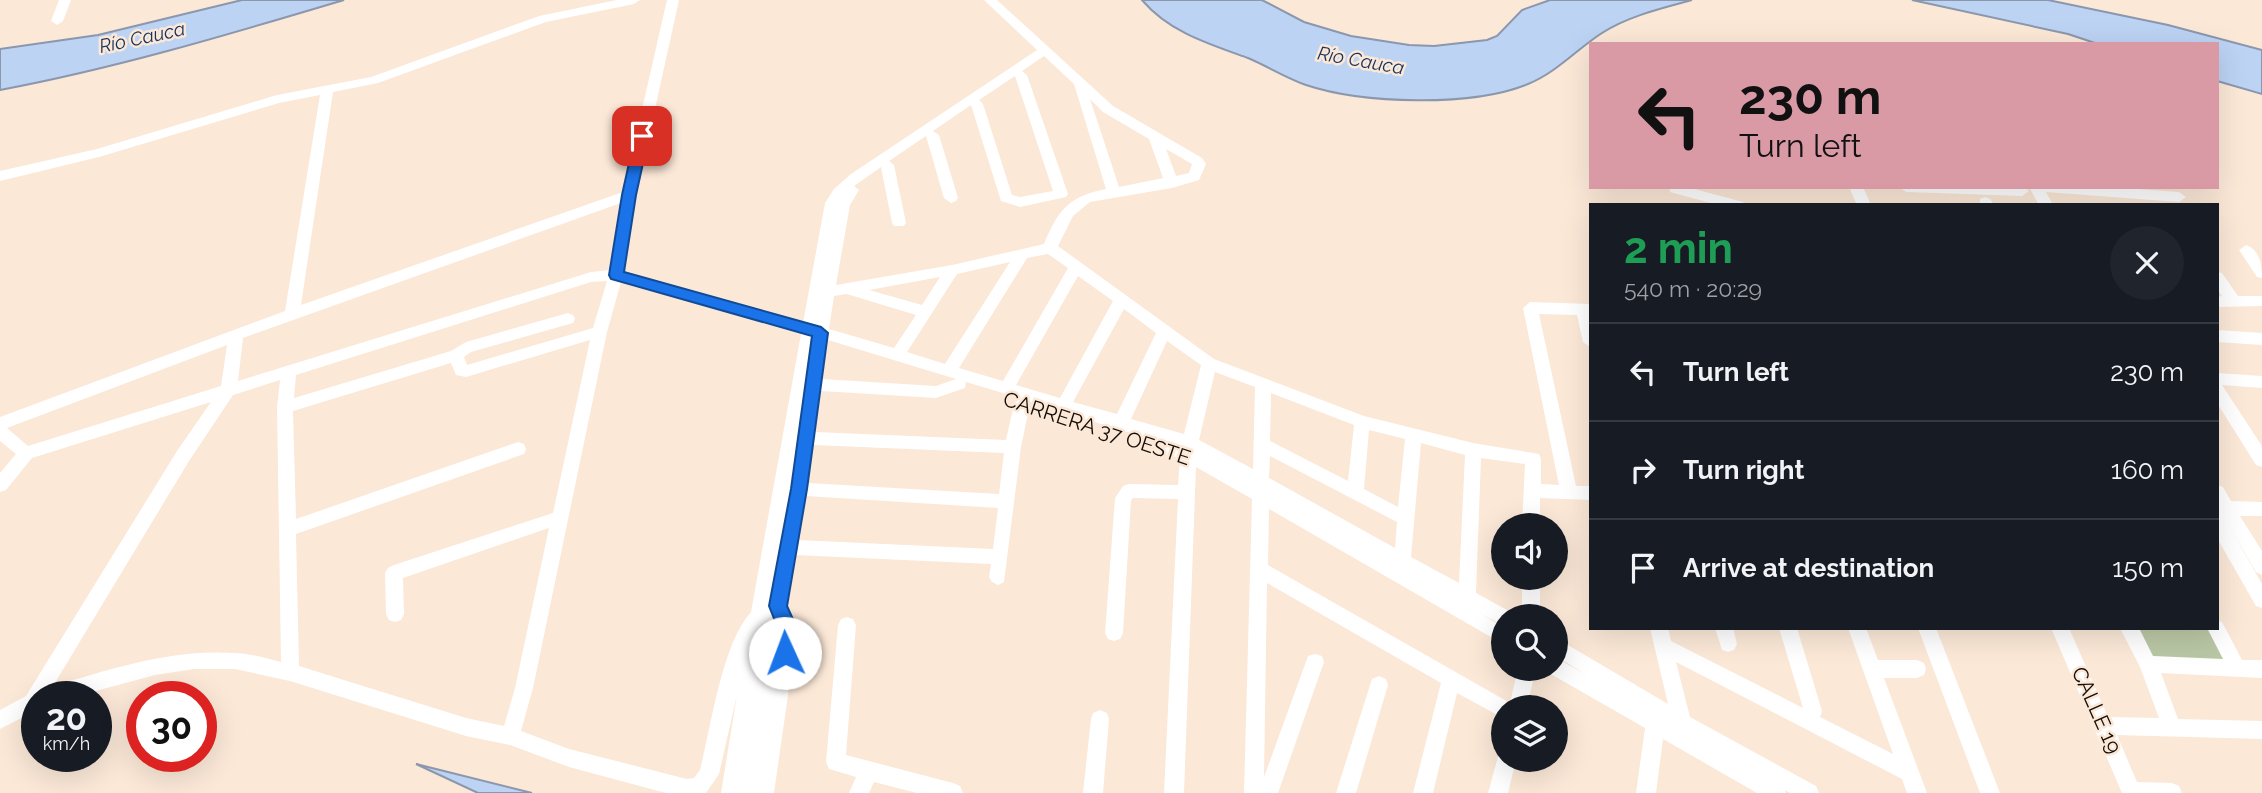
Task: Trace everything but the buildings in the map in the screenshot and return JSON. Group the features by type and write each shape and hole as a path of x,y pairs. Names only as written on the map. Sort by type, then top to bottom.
{"street":[{"path":"57,21 65,0"},
{"path":"0,176 99,153 277,99 374,80 542,19 634,0"},
{"path":"510,736 524,688 600,332 617,275 629,195 673,0"},
{"path":"990,0 1108,109 1199,164 1194,177 1086,198 1074,204 1055,232 1050,248"},
{"path":"747,793 815,385 811,334 827,292 843,205 848,194 861,182 1021,75 1045,53"},
{"path":"731,793 759,615 811,334 827,219 839,192 1045,53"},
{"path":"977,104 1009,201 1020,202 1061,194 1021,75"},
{"path":"1079,84 1114,193"},
{"path":"292,314 327,88"},
{"path":"932,135 951,198"},
{"path":"1156,139 1172,183"},
{"path":"887,165 899,223"},
{"path":"1680,189 1731,203"},
{"path":"2027,189 2044,203"},
{"path":"2070,189 2179,197"},
{"path":"0,424 292,314 629,195"},
{"path":"827,292 952,270 1050,248"},
{"path":"1050,248 1209,363 1362,422 1413,437 1533,460 1531,513"},
{"path":"2246,250 2262,273"},
{"path":"815,385 936,392 954,378 1021,256"},
{"path":"1006,389 1076,267"},
{"path":"897,356 952,270"},
{"path":"0,485 26,453 591,277 617,275 811,334"},
{"path":"2219,280 2234,302"},
{"path":"846,289 925,312"},
{"path":"1063,406 1121,300"},
{"path":"2219,302 2262,301"},
{"path":"1569,492 1530,308 1587,310"},
{"path":"285,407 456,355 466,348 568,319"},
{"path":"542,326 546,346"},
{"path":"456,355 461,371 466,371 600,332"},
{"path":"1120,424 1164,332"},
{"name":"CARRERA 37 OESTE","path":"811,334 897,356 1022,404 1189,449"},
{"name":"CARRERA 37 OESTE","path":"811,334 954,378 1006,389 1063,406 1189,449 1491,629"},
{"path":"50,681 183,456 229,388 236,335"},
{"path":"2219,336 2261,340"},
{"path":"1174,793 1189,449 1209,363"},
{"path":"289,369 285,407 290,672"},
{"path":"2219,379 2262,382"},
{"path":"1254,793 1263,384"},
{"path":"2219,393 2262,460"},
{"path":"998,576 1013,447 1022,404"},
{"path":"1354,492 1362,422"},
{"path":"0,432 26,453"},
{"path":"1402,562 1413,437"},
{"path":"806,438 1013,447"},
{"path":"1261,444 1405,518"},
{"path":"286,530 518,449"},
{"path":"1467,597 1473,450"},
{"path":"799,489 1007,501"},
{"name":"CARRERA 37 OESTE","path":"1261,490 1491,610"},
{"path":"1114,633 1123,498 1129,491 1186,492"},
{"path":"1531,491 1589,493"},
{"path":"2220,513 2262,509"},
{"path":"2220,513 2261,563"},
{"path":"2220,513 2262,600"},
{"path":"395,614 394,573 534,524 560,518"},
{"path":"789,547 1000,557"},
{"path":"1259,569 1491,702"},
{"path":"764,793 785,653 786,626 778,606"},
{"path":"95,681 155,666 194,661 234,661 290,672 466,727 510,736 569,758 687,789 700,786 709,774 739,647 745,631 759,615"},
{"path":"847,625 836,762 953,793"},
{"path":"1789,630 1813,711"},
{"path":"1858,630 1917,793"},
{"path":"1928,630 1990,793"},
{"name":"CALLE 19","path":"2061,630 2132,792"},
{"path":"2130,630 2148,664 2171,726"},
{"path":"2217,630 2238,668"},
{"path":"1661,637 1910,774"},
{"path":"1661,637 1682,723"},
{"path":"1568,653 1682,723 1809,793"},
{"path":"1268,793 1315,662"},
{"path":"2148,664 2262,669"},
{"path":"1871,669 1917,670"},
{"path":"1568,674 1656,727 1776,793"},
{"path":"1423,793 1451,680"},
{"path":"1346,793 1379,685"},
{"path":"1646,793 1656,727 1655,705"},
{"path":"0,720 21,709"},
{"path":"1093,793 1100,719"},
{"path":"2105,726 2262,730"},
{"path":"859,793 870,769"},
{"path":"1498,793 1503,772"},
{"path":"2132,792 2172,793"}],"green space":[{"path":"2130,630 2217,630 2237,668 2148,664"}],"water":[{"name":"Río Cauca","path":"242,0 344,0 130,61 0,90 0,49 98,35"},
{"name":"Río Cauca","path":"1142,0 1262,0 1304,22 1351,36 1434,46 1487,40 1497,36 1522,10 1550,0 1692,0 1646,13 1612,27 1548,74 1528,84 1478,97 1417,100 1357,96 1306,85 1248,58 1190,36 1164,21"},
{"path":"1912,0 2048,0 2168,25 2262,50 2262,94 2219,82 2219,42 2092,42 2068,34"},
{"path":"416,764 532,793 478,793"}],"route":[{"path":"642,136 629,195 617,275 821,333 799,489 778,606 786,626 785,653"}]}
